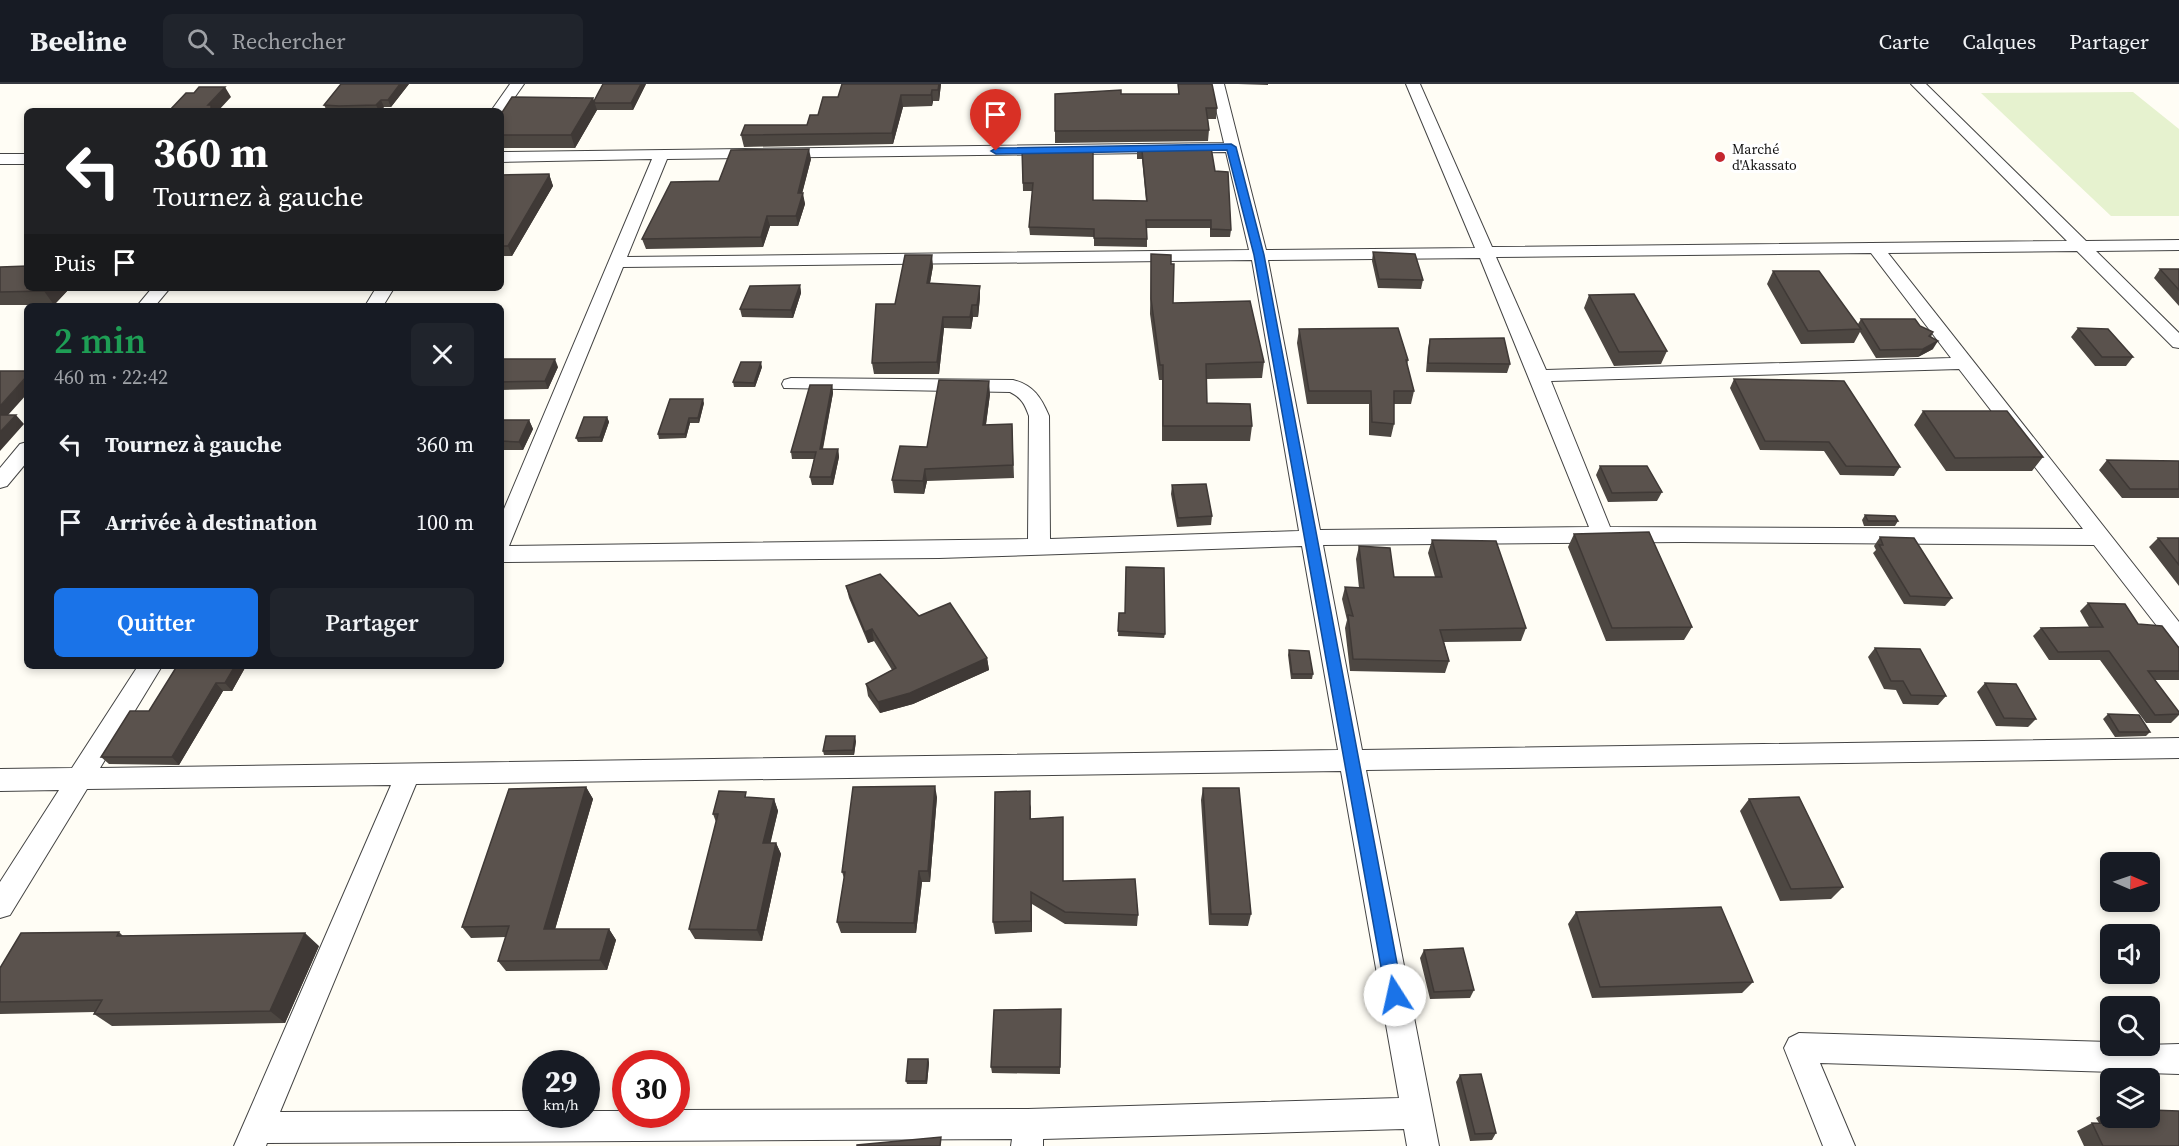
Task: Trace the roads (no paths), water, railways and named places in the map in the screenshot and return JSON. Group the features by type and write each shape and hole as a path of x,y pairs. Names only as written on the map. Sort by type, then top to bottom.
{"street":[{"path":"500,108 517,84"},
{"path":"1217,84 1259,255 1423,1146"},
{"path":"1413,84 1539,376 1603,535"},
{"path":"1918,84 2179,344"},
{"path":"504,157 1231,147"},
{"path":"504,534 661,155"},
{"path":"0,159 24,159"},
{"path":"618,262 2179,244"},
{"path":"1875,248 2179,638"},
{"path":"148,303 158,291"},
{"path":"1539,376 1963,363"},
{"path":"791,384 1013,386 1025,390 1032,397 1039,416 1039,546"},
{"path":"0,481 24,453"},
{"path":"504,554 939,550 1311,538 1603,535 2100,537"},
{"path":"0,906 148,669"},
{"path":"0,780 2179,748"},
{"path":"408,774 254,1137 1028,1135 1416,1113"},
{"path":"1839,1146 1798,1048 2176,1063"}],"place":[{"name":"Marché d'Akassato","path":"1720,157"}]}
